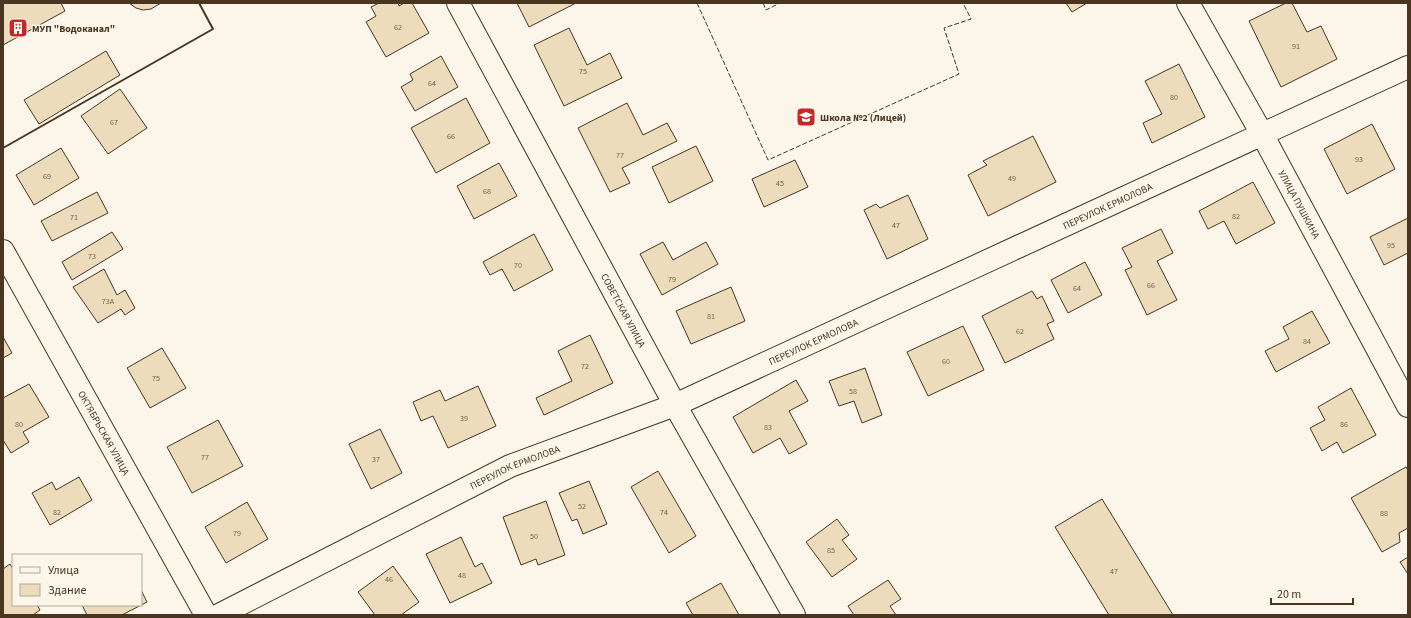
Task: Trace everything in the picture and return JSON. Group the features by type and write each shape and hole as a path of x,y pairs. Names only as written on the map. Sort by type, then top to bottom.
{"street":[{"name":"СОВЕТСКАЯ УЛИЦА","path":"458,3 675,405 794,615"},
{"name":"УЛИЦА ПУШКИНА","path":"1188,3 1262,134 1408,406"},
{"name":"ПЕРЕУЛОК ЕРМОЛОВА","path":"219,615 510,466 675,405 1408,67"},
{"name":"ОКТЯБРЬСКАЯ УЛИЦА","path":"3,251 206,615"}],"building":[{"name":"МУП \"Водоканал\"","path":"3,3 61,3 65,11 3,45"},
{"path":"129,3 161,3 151,9 143,10 136,8"},
{"path":"379,3 398,3 399,6 404,3 412,3 429,33 386,57 366,22 376,16 371,7"},
{"path":"517,3 576,3 529,27"},
{"path":"1066,3 1087,3 1072,12"},
{"path":"1286,3 1292,3 1307,32 1321,26 1337,59 1281,87 1249,21"},
{"path":"569,28 587,65 610,53 622,78 564,106 534,45"},
{"path":"106,51 120,75 39,124 24,100"},
{"path":"441,56 458,87 415,111 401,87 413,80 410,74"},
{"path":"1179,64 1205,117 1152,143 1143,123 1162,114 1145,81"},
{"path":"120,89 147,128 108,154 81,116"},
{"path":"466,98 490,143 436,173 411,128"},
{"path":"627,103 643,135 667,123 677,141 622,168 630,183 610,192 578,128"},
{"path":"1372,124 1395,169 1347,194 1324,149"},
{"path":"1033,136 1056,182 988,216 968,175 987,165 983,161"},
{"path":"696,146 713,181 669,203 652,167"},
{"path":"61,148 79,178 34,205 16,175"},
{"path":"795,160 808,187 764,207 752,179"},
{"path":"499,163 517,196 474,219 457,186"},
{"path":"1253,182 1275,223 1236,244 1224,221 1208,229 1199,211"},
{"path":"97,192 108,213 52,241 41,221"},
{"path":"908,195 928,239 887,259 864,210 876,204 880,208"},
{"path":"1408,218 1408,253 1384,265 1370,237"},
{"path":"1161,229 1173,253 1157,261 1177,300 1147,315 1125,270 1132,267 1122,248"},
{"path":"112,232 123,249 72,280 62,262"},
{"path":"534,234 553,270 514,291 502,269 490,275 483,262"},
{"path":"663,242 673,260 706,242 718,264 662,295 640,254"},
{"path":"1085,262 1102,295 1068,313 1051,280"},
{"path":"104,269 117,295 125,290 135,308 125,315 121,309 98,323 73,287"},
{"path":"731,287 745,321 691,344 676,311"},
{"path":"1032,291 1037,299 1042,296 1054,321 1047,324 1054,339 1005,363 982,316"},
{"path":"1312,311 1330,343 1276,372 1265,351 1289,339 1283,327"},
{"path":"963,326 984,370 928,396 907,352"},
{"path":"590,335 613,383 544,415 536,398 572,381 558,351"},
{"path":"3,337 12,353 3,358"},
{"path":"162,348 186,388 150,408 127,368"},
{"path":"865,368 882,415 862,423 854,401 839,406 829,381"},
{"path":"796,380 808,401 789,411 807,444 789,454 780,438 753,453 733,417"},
{"path":"29,384 49,417 23,432 29,442 11,453 3,440 3,398"},
{"path":"478,386 496,426 448,448 433,416 421,421 413,402 440,390 445,401"},
{"path":"1351,388 1376,435 1343,453 1337,442 1322,451 1310,428 1325,420 1318,407"},
{"path":"218,420 243,466 192,493 167,447"},
{"path":"380,429 402,473 371,489 349,444"},
{"path":"1406,467 1408,470 1408,528 1399,533 1400,542 1382,552 1351,498"},
{"path":"658,471 696,536 669,553 631,487"},
{"path":"79,477 92,500 50,525 32,493 52,482 56,490"},
{"path":"589,481 607,524 583,534 577,519 572,521 559,493"},
{"path":"1102,499 1173,615 1109,615 1055,527"},
{"path":"546,501 565,555 538,565 536,559 521,565 503,517"},
{"path":"247,502 268,539 226,563 205,527"},
{"path":"837,519 849,535 842,540 857,559 832,577 806,542"},
{"path":"461,537 475,567 482,563 492,583 450,603 426,554"},
{"path":"1408,557 1408,574 1400,562"},
{"path":"10,564 12,567 12,606 38,606 40,610 33,615 3,615 3,569"},
{"path":"393,566 419,602 401,615 375,615 358,592"},
{"path":"888,580 901,599 890,606 896,615 854,615 848,606"},
{"path":"721,583 739,615 693,615 686,603"},
{"path":"142,592 147,602 142,605"},
{"path":"82,606 139,606 122,615 87,615"}],"fence":[{"path":"697,3 768,160 959,74 944,28 971,19 963,3"},
{"path":"763,3 766,10 780,3"}],"wall":[{"path":"3,148 213,29 199,3"}],"place":[{"name":"МУП \"Водоканал\"","path":"18,28"},
{"name":"Школа №2 (Лицей)","path":"806,117"}]}
